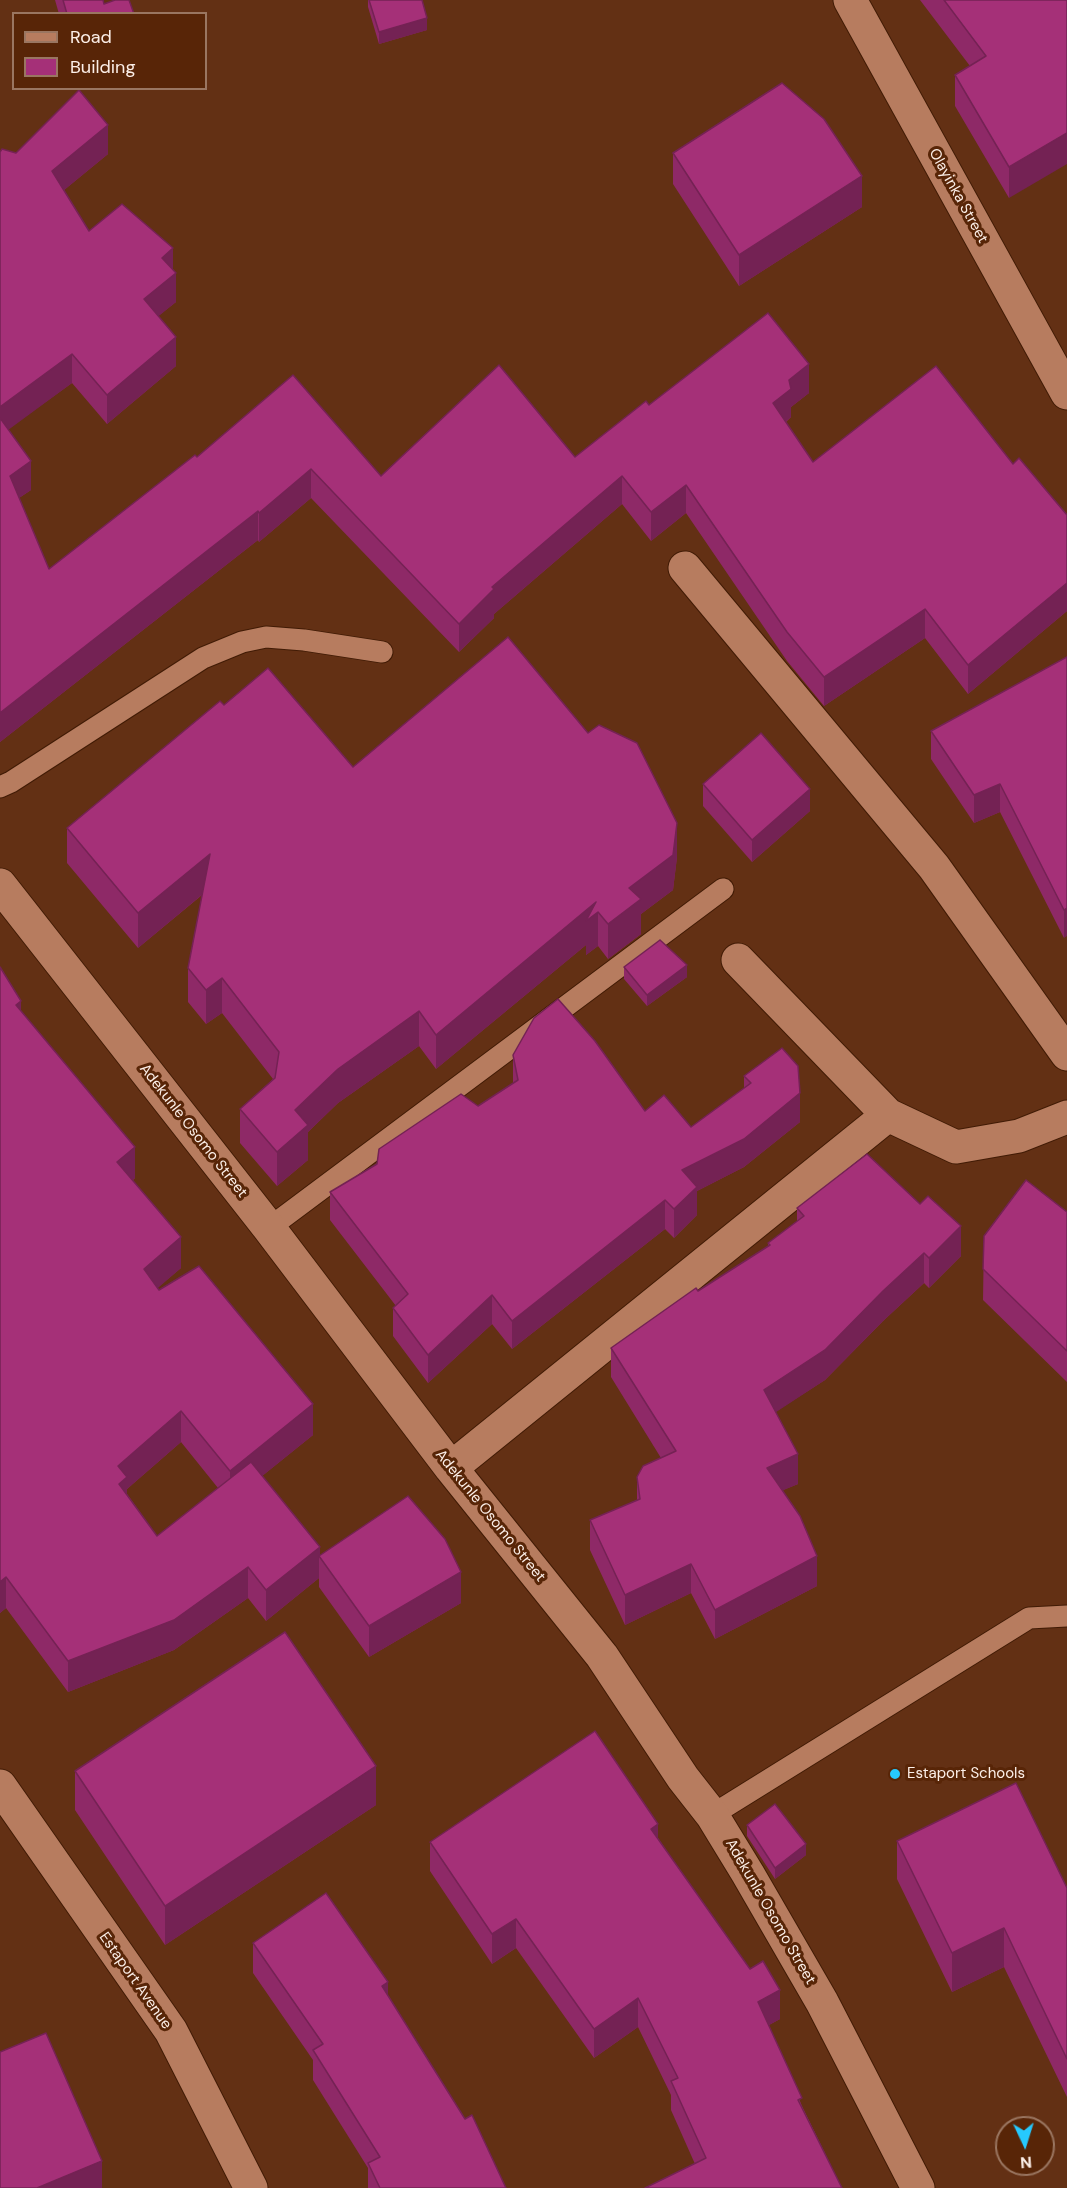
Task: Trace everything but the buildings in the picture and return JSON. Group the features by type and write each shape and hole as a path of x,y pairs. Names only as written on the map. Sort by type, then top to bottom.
{"street":[{"name":"Olayinka Street","path":"850,0 1067,393"},
{"path":"685,568 934,867 1067,1053"},
{"name":"Adekunle Osomo Street","path":"0,885 268,1228 451,1468 602,1656 683,1778 712,1815 748,1874 822,2002 918,2188"},
{"path":"738,960 888,1115 956,1147 1019,1136 1067,1117"},
{"path":"451,1468 888,1115"},
{"name":"Estaport Avenue","path":"0,1786 171,2031 250,2188"}],"lane":[{"path":"0,787 203,658 242,642 266,637 304,640 382,652"},
{"path":"268,1228 723,889"},
{"path":"712,1815 1029,1618 1067,1616"}],"place":[{"name":"Estaport Schools","path":"895,1774"}]}
